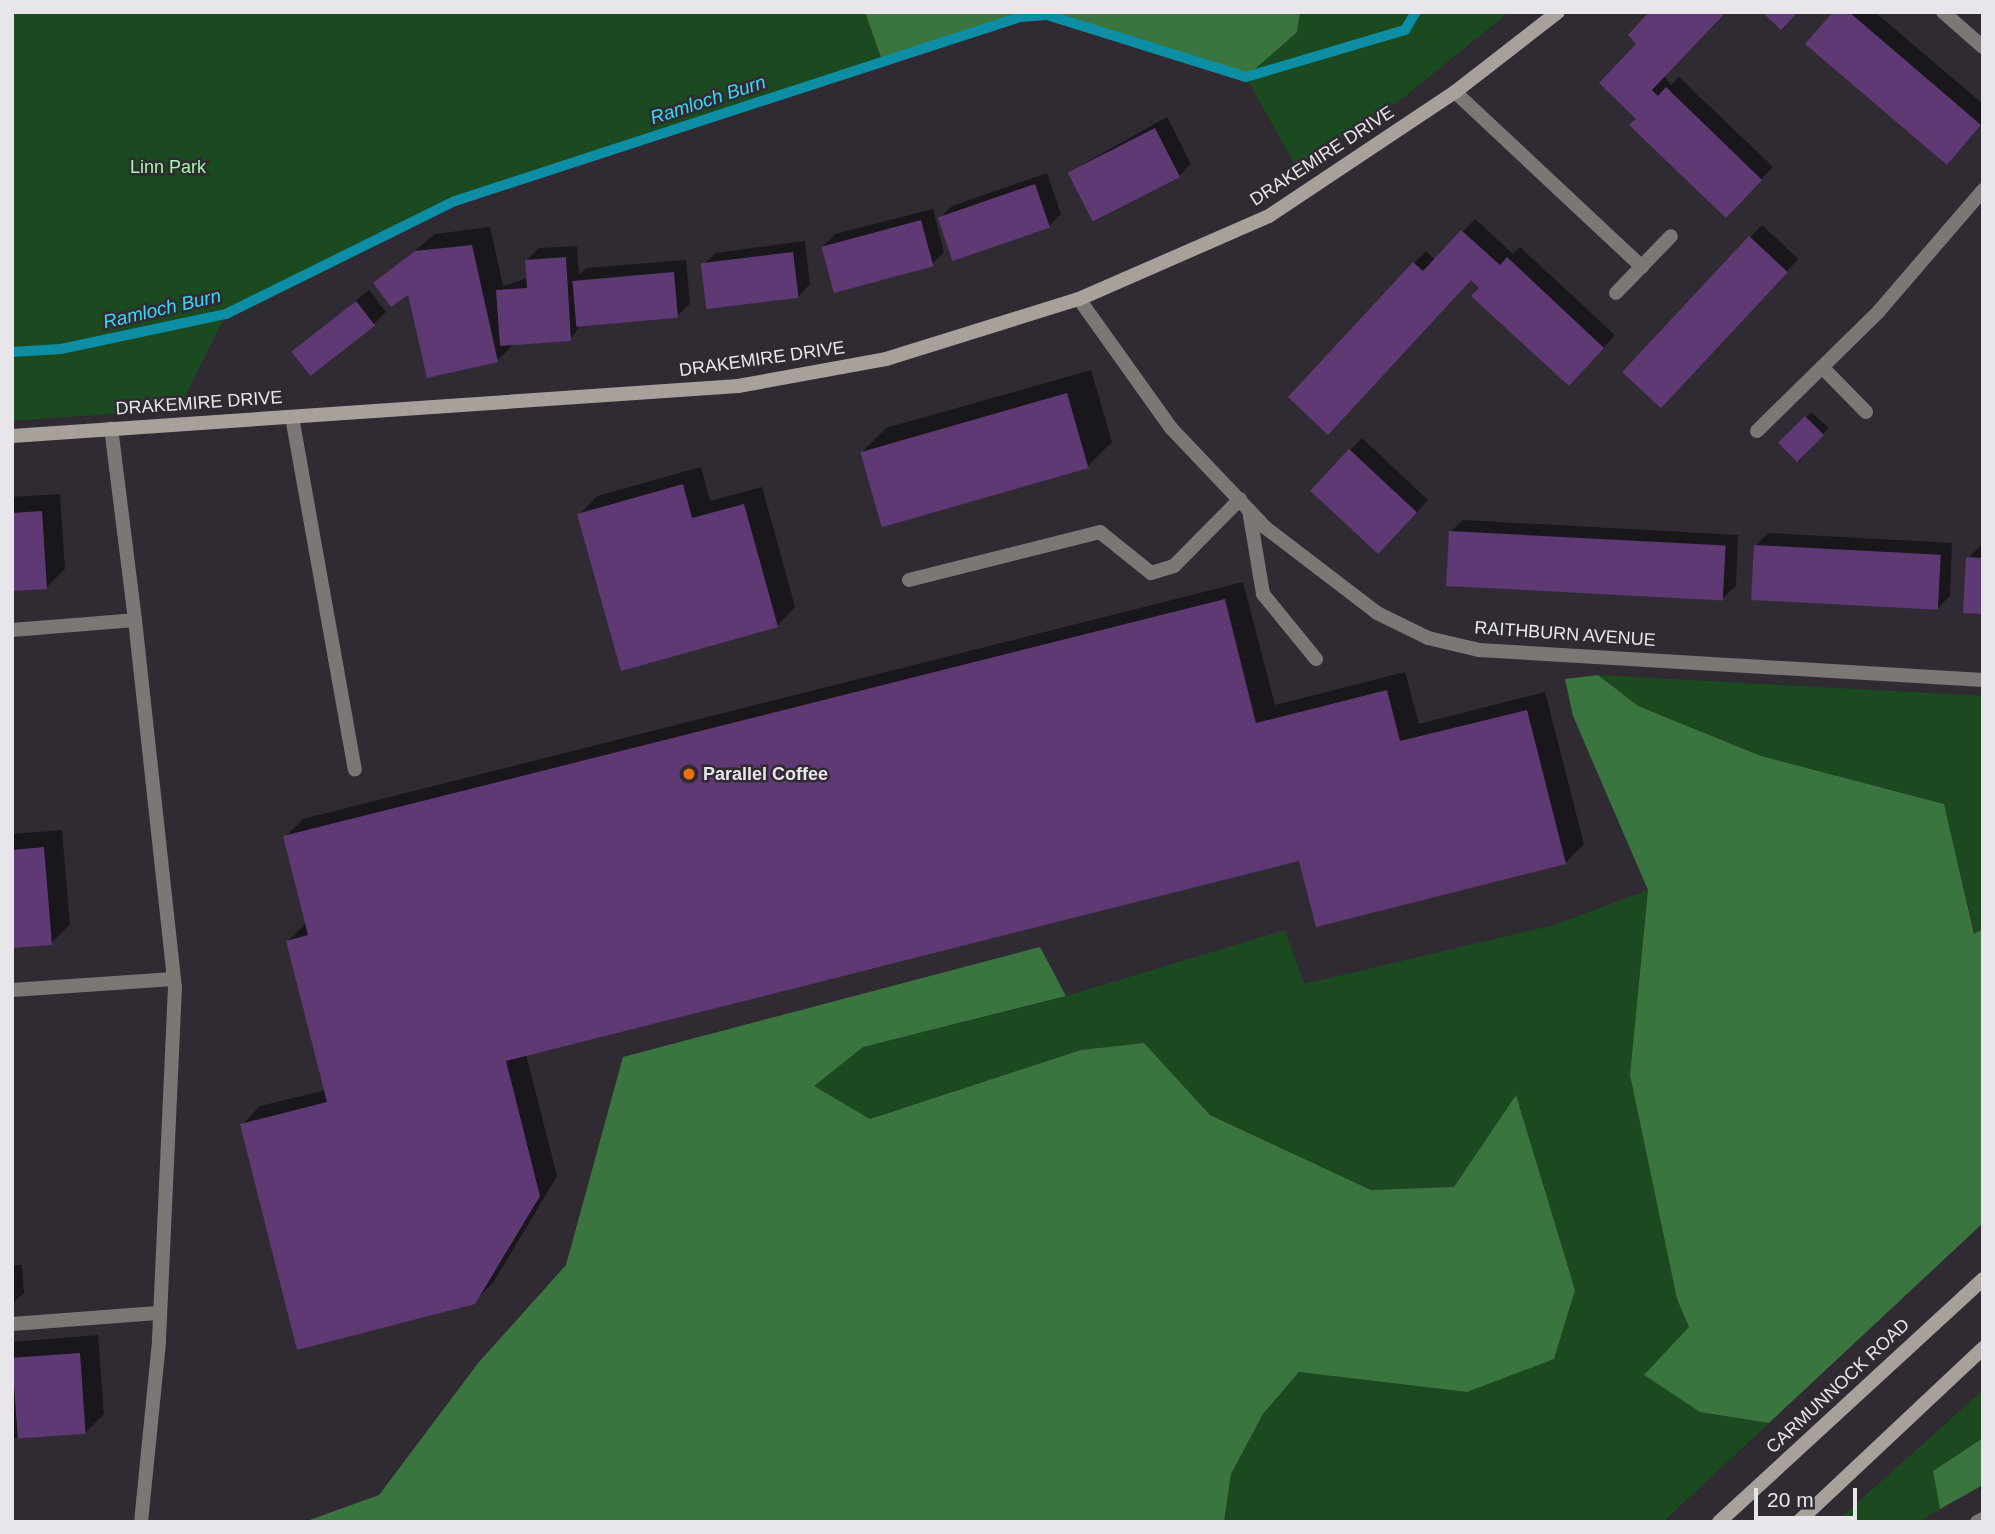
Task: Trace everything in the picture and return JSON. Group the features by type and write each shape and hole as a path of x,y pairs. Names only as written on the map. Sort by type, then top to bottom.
{"street":[{"name":"DRAKEMIRE DRIVE","path":"12,436 738,386 886,359 1079,299 1269,216 1455,92 1558,12"},
{"path":"1943,12 1983,47"},
{"path":"1455,92 1642,267"},
{"path":"1757,431 1822,367 1983,190"},
{"path":"1616,293 1671,236"},
{"name":"RAITHBURN AVENUE","path":"1079,299 1171,428 1245,504 1377,613 1428,638 1479,650 1983,680"},
{"path":"1822,367 1866,412"},
{"path":"292,417 355,769"},
{"path":"111,428 174,979 158,1313 141,1522"},
{"path":"909,579 1100,532 1151,573 1174,566 1245,504 1264,594 1317,659"},
{"path":"12,630 135,620"},
{"path":"12,990 174,979"},
{"name":"CARMUNNOCK ROAD","path":"1719,1522 1983,1279"},
{"path":"12,1324 158,1313"},
{"path":"1798,1522 1983,1348"},
{"path":"1977,1522 1983,1519"}],"green space":[{"name":"Linn Park","path":"12,12 1509,12 1403,98 1296,167 1246,77 1047,15 1020,17 455,201 352,249 226,314 179,409 12,421"},
{"path":"865,12 1300,12 1297,32 1246,77 1047,15 1020,17 883,63"},
{"path":"1598,675 1983,696 1983,929 1975,935 1944,804 1761,756 1638,706"},
{"path":"1598,675 1638,706 1761,756 1944,804 1974,934 1983,929 1983,1223 1769,1423 1700,1412 1644,1375 1689,1327 1677,1299 1630,1075 1648,890 1573,716 1565,679"},
{"path":"1648,890 1630,1075 1677,1299 1689,1327 1700,1412 1769,1423 1663,1522 1224,1522 1231,1474 1263,1414 1299,1372 1467,1392 1575,1290 1516,1096 1454,1187 1371,1190 1210,1115 1144,1043 1081,1050 870,1119 813,1086 862,1047 1066,996 1285,930 1304,984 1554,925"},
{"path":"1040,947 1066,996 863,1047 814,1086 870,1119 1081,1050 1144,1043 1210,1115 1371,1190 1454,1187 1516,1095 1575,1290 1554,1359 1467,1392 1299,1372 1263,1414 1231,1474 1224,1522 304,1522 379,1495 479,1362 566,1265 623,1057"},
{"path":"1983,1390 1983,1438 1933,1471 1940,1509 1919,1522 1836,1522"},
{"path":"1983,1438 1983,1485 1940,1509 1933,1471"}],"building":[{"path":"1649,12 1726,12 1652,90 1658,96 1666,87 1762,180 1726,218 1629,125 1636,119 1599,83 1636,44 1628,35"},
{"path":"1762,12 1798,12 1781,30"},
{"path":"1833,12 1849,12 1981,125 1947,165 1805,44"},
{"path":"1155,128 1180,177 1093,221 1068,172"},
{"path":"1035,184 1050,227 953,261 938,218"},
{"path":"921,220 933,266 834,293 822,247"},
{"path":"1461,230 1500,265 1507,257 1604,348 1569,386 1471,296 1479,288 1471,280 1328,435 1288,397 1413,262 1423,271"},
{"path":"1749,236 1788,272 1661,408 1622,372"},
{"path":"472,245 498,362 427,378 408,295 391,307 373,283 415,251"},
{"path":"793,252 799,298 706,309 701,263"},
{"path":"566,257 571,341 500,346 496,290 527,288 525,260"},
{"path":"674,272 678,318 576,327 572,281"},
{"path":"356,301 375,325 310,376 291,351"},
{"path":"1067,393 1088,468 882,527 860,452"},
{"path":"1805,416 1824,435 1797,462 1778,443"},
{"path":"1349,449 1417,512 1378,554 1310,491"},
{"path":"683,484 692,518 744,504 778,627 621,671 577,514"},
{"path":"42,511 47,589 12,591 12,513"},
{"path":"1449,531 1726,545 1723,600 1446,586"},
{"path":"1754,545 1941,555 1938,610 1751,600"},
{"path":"1966,557 1983,558 1983,614 1963,613"},
{"path":"1225,599 1256,723 1387,690 1400,741 1527,710 1566,864 1316,927 1299,861 506,1061 540,1196 475,1304 297,1350 240,1124 327,1102 286,941 308,935 283,836"},
{"path":"44,847 52,945 12,948 12,850"},
{"path":"80,1353 86,1434 18,1439 12,1358"}],"waterway":[{"name":"Ramloch Burn","path":"12,352 61,349 226,314 455,201 1020,17 1047,15 1246,77 1405,30 1416,12"}],"place":[{"name":"Parallel Coffee","path":"689,774"}]}
